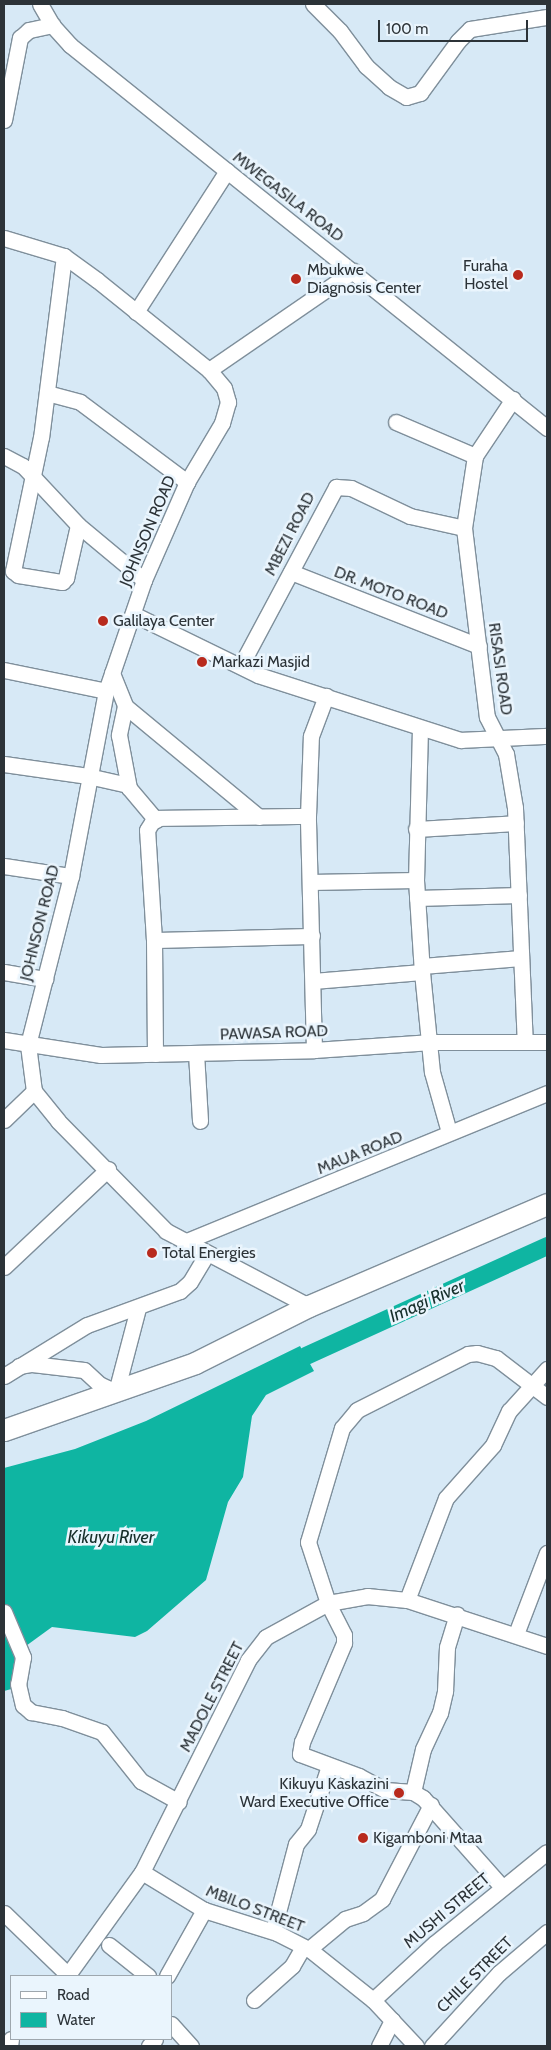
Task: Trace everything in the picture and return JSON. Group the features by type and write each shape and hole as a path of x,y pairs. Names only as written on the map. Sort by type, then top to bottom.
{"highway":[{"path":"4,1430 195,1363 309,1306 547,1204"}],"street":[{"name":"MWEGASILA ROAD","path":"40,4 52,25 70,45 547,428"},
{"path":"313,4 340,31 366,66 389,87 406,97 420,93 458,40 470,29 547,17"},
{"path":"4,120 20,38 29,30 52,25"},
{"path":"136,312 227,171"},
{"name":"JOHNSON ROAD","path":"4,238 64,256 209,370 227,395 227,412 187,482 144,580 106,691 88,776 71,876 28,1045"},
{"path":"64,256 47,393 33,479 12,571 18,575 62,582 66,578 78,525"},
{"path":"209,370 353,272"},
{"path":"47,393 80,402 187,482"},
{"name":"RISASI ROAD","path":"513,399 475,456 464,528 487,717 499,740 509,768 516,823 525,1042"},
{"path":"396,422 475,456"},
{"path":"4,456 23,466 33,479 78,525 144,580"},
{"name":"MBEZI ROAD","path":"242,665 331,493 343,485 410,516 464,528"},
{"name":"DR. MOTO ROAD","path":"290,572 479,646"},
{"path":"133,614 242,665 258,675 420,728 468,742 547,736"},
{"path":"4,670 106,691"},
{"path":"112,673 125,706 259,817"},
{"path":"314,1050 308,816 311,736 326,696"},
{"path":"125,706 119,735 128,785 156,820"},
{"path":"420,728 416,830 417,898 422,969 432,1042 432,1072 448,1132"},
{"path":"4,764 88,776 128,785"},
{"path":"155,1054 154,940 147,830 156,820 308,816"},
{"path":"416,830 516,823"},
{"path":"4,866 71,876"},
{"path":"310,882 416,880"},
{"path":"417,898 519,894"},
{"path":"154,940 312,936"},
{"path":"313,981 521,958"},
{"path":"4,972 45,979"},
{"name":"PAWASA ROAD","path":"4,1040 28,1045 101,1054 314,1050 432,1042 547,1042"},
{"path":"28,1045 34,1091 58,1121 108,1169 166,1231 309,1306"},
{"path":"196,1053 200,1121"},
{"path":"4,1120 34,1091"},
{"name":"MAUA ROAD","path":"184,1242 430,1144 448,1132 547,1093"},
{"path":"4,1267 108,1169"},
{"path":"10,1371 87,1325 138,1308 186,1287 207,1254"},
{"path":"10,1371 32,1364 84,1370 99,1384 116,1392 138,1308"},
{"path":"502,1887 432,1805 413,1792 385,1790 305,1757 300,1749 344,1643 344,1635 328,1604 308,1542 339,1437 347,1418 357,1410 468,1354 486,1354 496,1358 534,1385 547,1397"},
{"path":"407,1600 446,1498 493,1445 509,1411 547,1369"},
{"path":"516,1634 547,1553"},
{"name":"MADOLE STREET","path":"68,1975 142,1872 255,1649 280,1628 328,1604 367,1596 407,1600 516,1634 547,1646"},
{"path":"4,1612 23,1657 18,1684 23,1705 32,1712 62,1718 102,1732 135,1776 179,1802"},
{"path":"413,1792 423,1749 440,1713 445,1691 446,1647 457,1615"},
{"path":"273,1931 296,1844 308,1829 330,1766"},
{"path":"254,2000 292,1966 302,1949 309,1949 345,1919 363,1913 382,1899 432,1805"},
{"name":"MUSHI STREET","path":"373,2000 502,1887 547,1852"},
{"name":"MBILO STREET","path":"142,1872 204,1910 273,1931 309,1949 373,2000 416,2046"},
{"path":"168,1975 204,1910"},
{"path":"4,1912 66,1975"},
{"path":"102,1928 109,1945 147,1975"},
{"name":"CHILE STREET","path":"432,2046 498,1973 547,1932"},
{"path":"91,1943 109,1945"},
{"path":"379,2046 392,2020"},
{"path":"172,2025 191,2046"}],"water":[{"name":"Kikuyu River","path":"300,1346 314,1371 266,1395 252,1416 243,1477 228,1502 206,1580 147,1631 135,1637 52,1627 19,1651 15,1688 4,1691 4,1468 75,1449 146,1421"}],"waterway":[{"name":"Imagi River","path":"306,1356 547,1246"}],"place":[{"name":"Furaha Hostel","path":"518,275"},
{"name":"Mbukwe Diagnosis Center","path":"296,279"},
{"name":"Galilaya Center","path":"103,621"},
{"name":"Markazi Masjid","path":"202,662"},
{"name":"Total Energies","path":"152,1253"},
{"name":"Kikuyu Kaskazini Ward Executive Office","path":"399,1793"},
{"name":"Kigamboni Mtaa","path":"363,1838"}]}
